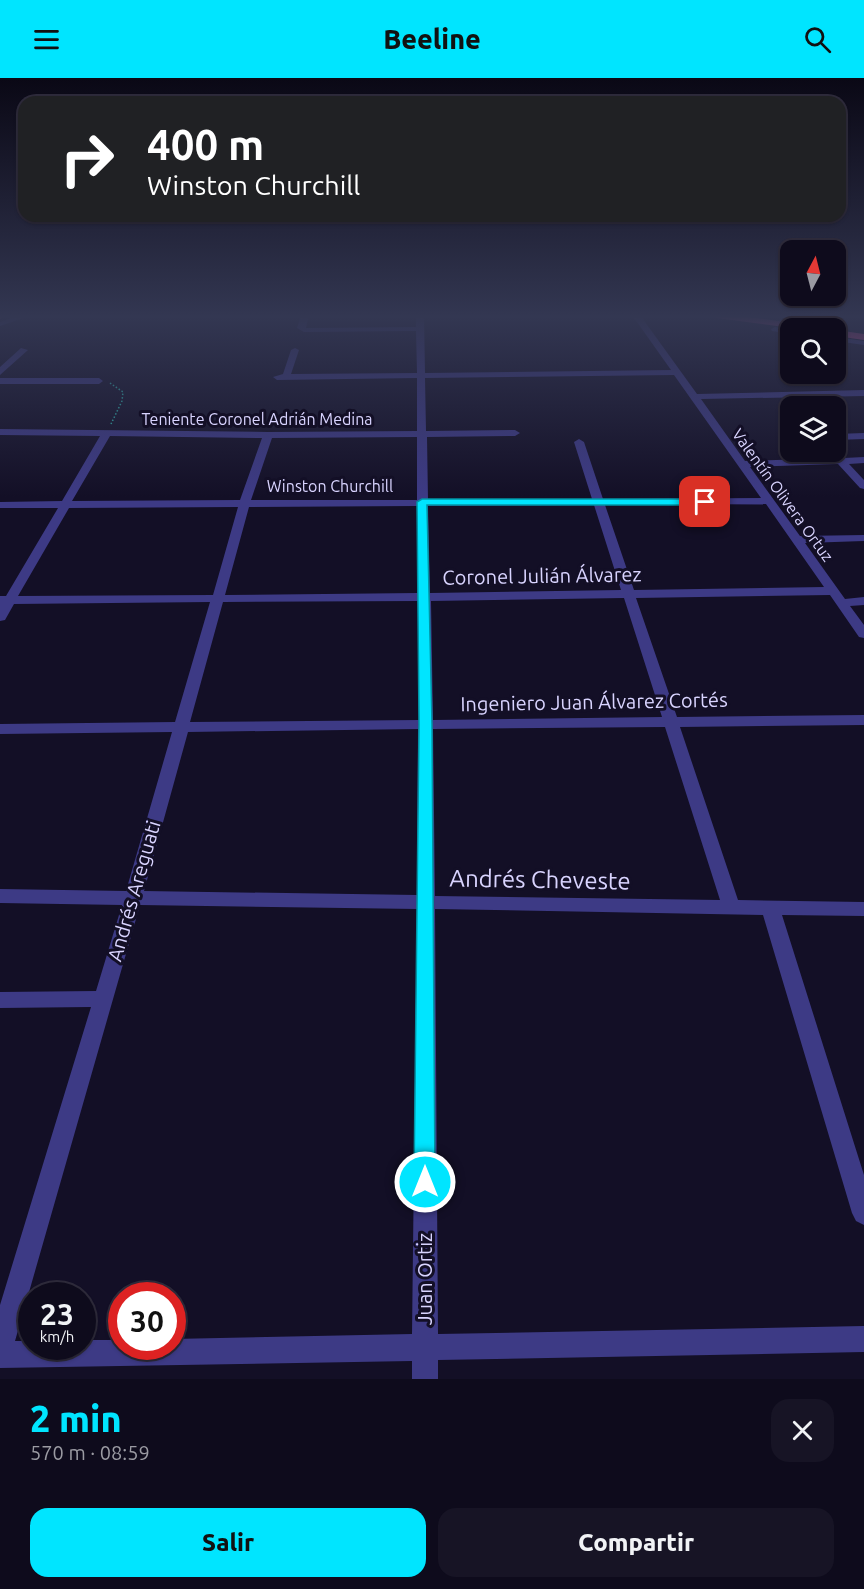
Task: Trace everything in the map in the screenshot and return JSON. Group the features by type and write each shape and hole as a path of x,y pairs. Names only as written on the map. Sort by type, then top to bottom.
{"street":[{"path":"283,376 371,376"},
{"name":"Juan Ortiz","path":"420,376 426,724 425,1379"},
{"name":"Valentín Olivera Ortuz","path":"679,376 864,634"},
{"path":"0,381 99,381"},
{"path":"693,397 864,393"},
{"name":"Teniente Coronel Adrián Medina","path":"0,432 268,435 515,433"},
{"path":"0,616 5,600 65,505 106,434"},
{"name":"Andrés Areguati","path":"0,1348 104,999 245,503 268,435"},
{"path":"846,437 864,436"},
{"path":"579,442 731,906"},
{"path":"846,461 864,460"},
{"path":"741,464 807,462"},
{"path":"841,462 864,486"},
{"name":"Winston Churchill","path":"0,505 769,501"},
{"path":"798,540 864,538"},
{"name":"Coronel Julián Álvarez","path":"5,600 833,591"},
{"path":"842,603 864,601"},
{"name":"Ingeniero Juan Álvarez Cortés","path":"0,729 864,720"},
{"name":"Andrés Cheveste","path":"0,896 864,909"},
{"path":"771,909 864,1213"},
{"path":"0,1000 104,999"},
{"path":"0,1355 425,1345 864,1339"}],"path":[{"path":"99,381 114,384 123,392 122,401 106,434"}],"route":[{"path":"425,1182 426,724 422,502 705,502"}]}
